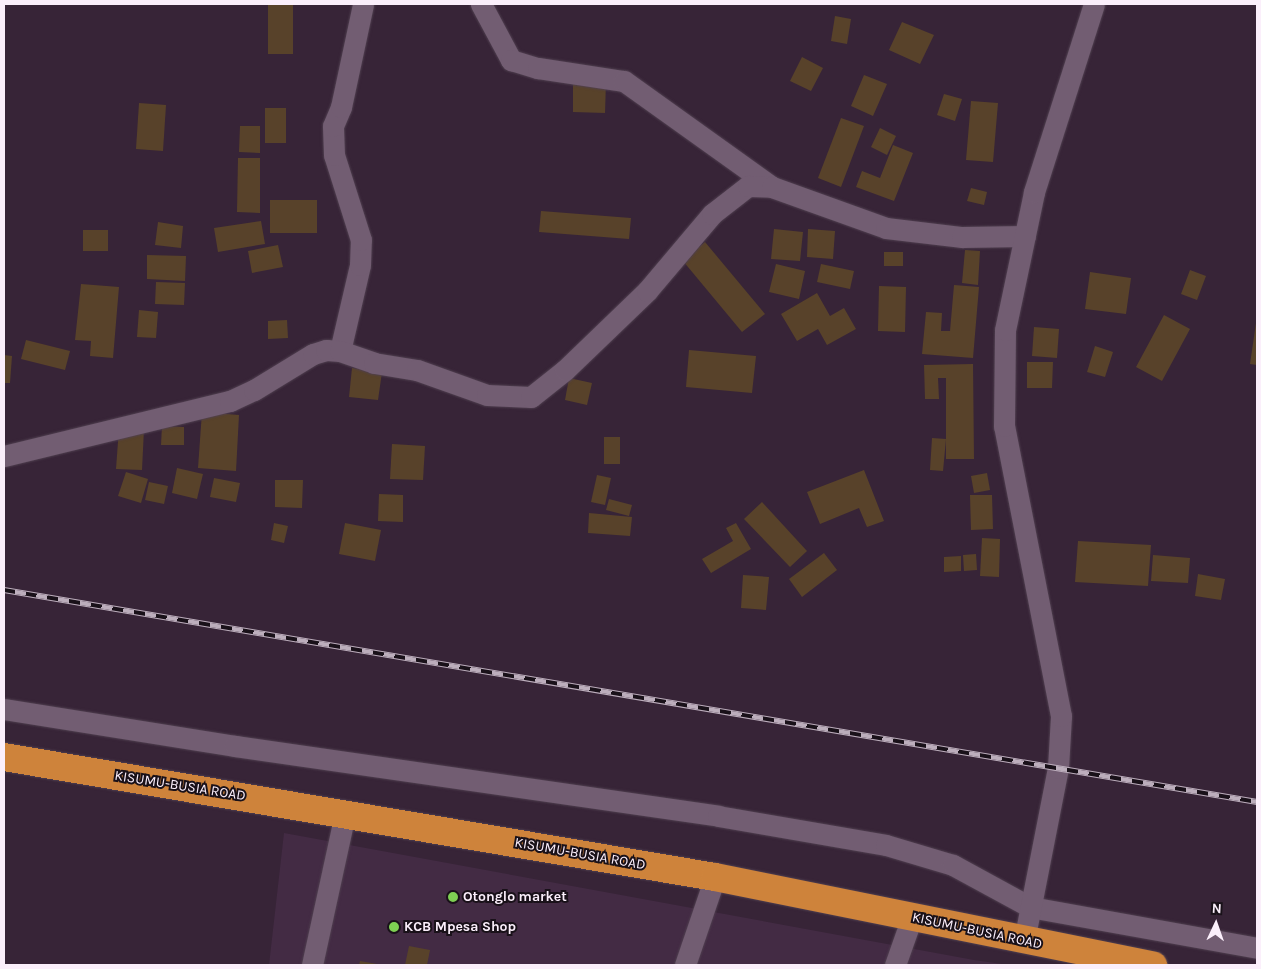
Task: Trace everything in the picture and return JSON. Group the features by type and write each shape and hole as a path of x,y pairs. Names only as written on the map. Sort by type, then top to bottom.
{"highway":[{"name":"KISUMU-BUSIA ROAD","path":"4,758 715,877 1024,941 1153,965"}],"street":[{"path":"340,351 360,265 361,240 334,155 333,126 341,107 363,4"},
{"path":"481,4 511,60 538,68 624,81 772,187 886,228 962,237 1025,236"},
{"path":"1024,941 1058,768 1061,716 1004,426 1005,330 1034,192 1094,4"},
{"path":"4,456 230,400 254,390 313,354 340,351 374,363 417,370 487,395 531,397 564,370 647,291 712,214 748,186 772,187"},
{"path":"4,709 235,746 718,816 886,845 953,864 1030,907 1257,948"},
{"path":"312,965 345,814"},
{"path":"685,965 715,877"},
{"path":"894,965 912,917"}],"shaded area":[{"name":"Otonglo market","path":"284,833 974,960 1009,965 269,965"}],"building":[{"path":"268,4 293,4 293,54 268,54"},
{"path":"835,16 851,19 847,44 831,41"},
{"path":"902,22 934,35 920,64 889,50"},
{"path":"802,57 823,68 811,91 790,81"},
{"path":"864,75 887,84 873,116 851,106"},
{"path":"573,80 606,81 605,113 573,112"},
{"path":"944,94 962,99 955,121 937,115"},
{"path":"971,101 998,103 993,162 966,160"},
{"path":"139,103 166,105 163,151 136,149"},
{"path":"265,108 286,108 286,143 265,143"},
{"path":"841,118 864,126 841,187 818,178"},
{"path":"240,126 260,126 260,153 239,152"},
{"path":"880,128 896,136 887,155 871,147"},
{"path":"893,145 913,153 894,201 856,187 862,171 880,178"},
{"path":"238,158 260,158 260,213 237,212"},
{"path":"971,188 987,192 984,205 967,201"},
{"path":"270,200 317,200 317,233 270,233"},
{"path":"541,211 631,218 629,239 539,232"},
{"path":"261,221 265,244 218,252 214,228"},
{"path":"158,222 183,226 181,248 155,245"},
{"path":"774,229 803,232 800,261 771,259"},
{"path":"808,229 835,231 833,259 807,257"},
{"path":"83,230 108,230 108,251 83,251"},
{"path":"705,242 765,314 742,332 683,261"},
{"path":"278,245 283,267 252,273 248,251"},
{"path":"965,250 980,251 978,285 962,283"},
{"path":"884,252 903,252 903,266 884,266"},
{"path":"147,255 186,256 185,281 147,279"},
{"path":"776,264 805,271 799,299 769,292"},
{"path":"821,264 854,271 850,289 817,282"},
{"path":"1190,270 1206,276 1197,300 1181,294"},
{"path":"1090,272 1131,278 1126,314 1085,309"},
{"path":"156,282 185,283 184,305 155,304"},
{"path":"81,284 119,287 113,358 90,356 91,341 75,340"},
{"path":"954,285 979,287 973,358 922,354 926,312 942,313 941,331 950,331"},
{"path":"879,286 906,287 905,332 878,331"},
{"path":"817,293 830,316 844,308 856,329 827,345 818,329 797,341 781,314"},
{"path":"139,310 158,312 156,338 137,337"},
{"path":"1164,315 1190,329 1162,381 1136,367"},
{"path":"287,320 288,338 268,339 268,321"},
{"path":"1257,323 1257,365 1250,364"},
{"path":"1034,327 1059,329 1057,358 1032,356"},
{"path":"26,340 70,351 65,370 21,359"},
{"path":"1095,346 1113,352 1105,377 1087,372"},
{"path":"689,350 756,356 752,393 686,387"},
{"path":"4,355 12,356 10,383 4,383"},
{"path":"1027,362 1053,362 1052,388 1027,388"},
{"path":"973,364 974,459 946,459 946,378 938,378 939,399 925,399 924,365"},
{"path":"352,368 382,372 378,400 349,397"},
{"path":"569,378 592,383 587,405 565,400"},
{"path":"202,412 239,415 236,471 198,468"},
{"path":"162,426 184,427 184,445 161,445"},
{"path":"119,428 144,429 142,470 116,469"},
{"path":"604,437 620,437 620,464 604,464"},
{"path":"932,438 946,439 943,471 930,470"},
{"path":"392,444 425,446 423,480 390,479"},
{"path":"177,468 203,474 197,499 172,493"},
{"path":"864,470 884,521 867,527 859,508 820,524 807,492"},
{"path":"126,472 148,479 141,503 118,496"},
{"path":"987,473 990,490 974,493 971,476"},
{"path":"597,475 611,478 605,505 591,502"},
{"path":"214,478 240,483 236,502 210,497"},
{"path":"275,480 303,480 302,508 275,507"},
{"path":"149,482 168,486 164,504 145,500"},
{"path":"379,494 403,495 403,522 378,521"},
{"path":"970,495 992,495 993,529 971,530"},
{"path":"609,499 632,505 629,516 606,510"},
{"path":"762,502 807,551 790,567 744,519"},
{"path":"589,513 632,517 630,536 588,533"},
{"path":"274,523 288,526 284,543 271,540"},
{"path":"345,523 381,530 375,561 339,554"},
{"path":"736,523 751,549 711,573 702,559 733,541 726,528"},
{"path":"982,538 1000,539 999,577 980,576"},
{"path":"1078,541 1151,545 1148,586 1075,582"},
{"path":"824,553 837,570 802,597 789,579"},
{"path":"976,554 977,570 964,571 963,555"},
{"path":"1153,555 1190,558 1188,583 1151,581"},
{"path":"961,556 961,571 944,572 944,557"},
{"path":"1198,574 1225,579 1221,600 1195,596"},
{"path":"743,575 769,577 766,610 741,608"},
{"path":"409,946 430,950 427,965 405,965"},
{"path":"360,961 377,964 377,965 359,965"}],"railway":[{"path":"4,590 1257,802"}],"place":[{"name":"Otonglo market","path":"453,897"},
{"name":"KCB Mpesa Shop","path":"394,927"}]}
